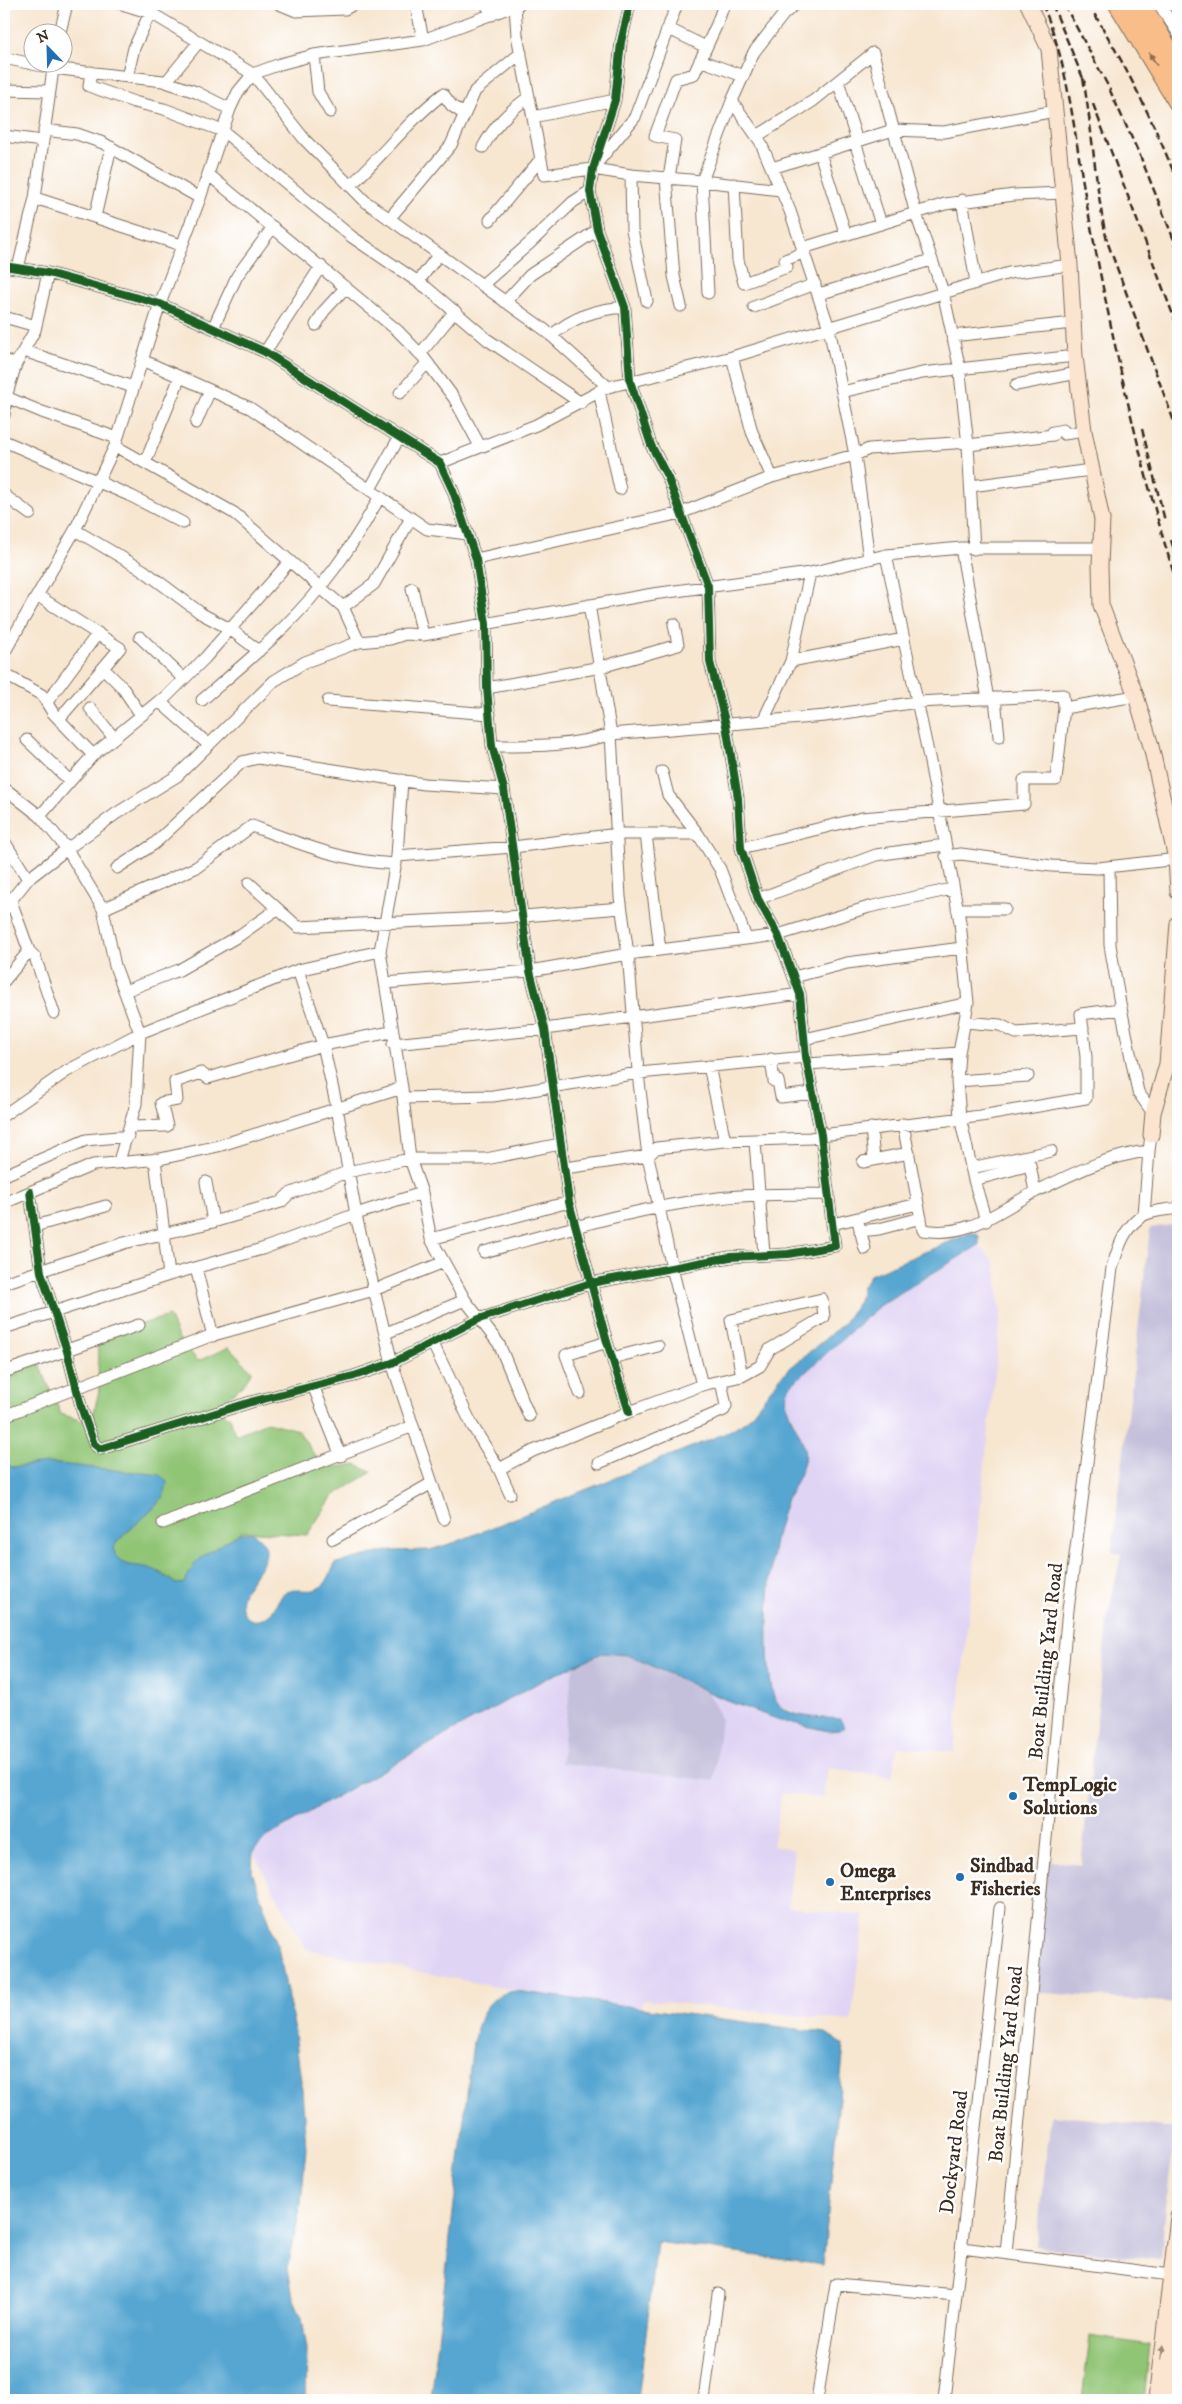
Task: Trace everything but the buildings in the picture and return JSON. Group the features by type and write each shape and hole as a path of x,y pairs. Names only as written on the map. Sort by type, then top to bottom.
{"highway":[{"path":"1119,4 1178,101"},
{"path":"1140,4 1178,66"}],"street":[{"path":"62,22 67,4"},
{"path":"122,4 152,8 198,43 254,74 305,140 366,202 551,336 603,389 620,489"},
{"path":"279,4 296,11 345,9 354,4"},
{"path":"416,4 423,40"},
{"path":"486,4 492,15"},
{"path":"30,1192 41,1272 67,1351 94,1444 100,1449 251,1402 314,1388 392,1363 480,1319 591,1283 730,1257 788,1254 835,1246 821,1135 806,1060 800,994 778,935 758,898 741,848 738,798 726,725 710,662 708,586 668,478 651,445 630,382 625,307 597,230 590,191 593,169 614,100 622,42 630,4"},
{"path":"593,169 635,117 677,4"},
{"path":"681,306 674,276 668,178 675,140 655,136 676,79 694,74 724,4"},
{"path":"708,293 702,180 732,101 754,52 783,15 795,4"},
{"path":"1028,4 1049,49 1070,265 1075,356 1084,431 1102,520 1101,605 1136,696 1151,746 1177,859 1178,892"},
{"path":"1159,4 1178,33"},
{"path":"4,653 75,530 116,442 160,304 200,198 230,109 238,92 254,74 314,55 423,40 517,5 521,53 544,175 593,169 630,175 702,180 781,190"},
{"path":"127,77 134,48 152,8"},
{"path":"668,28 706,47"},
{"path":"166,82 198,43"},
{"path":"389,219 451,145 475,91 521,53"},
{"path":"756,136 813,101 873,53 916,214 943,292 959,370 968,444 974,550"},
{"path":"314,55 318,92 330,112"},
{"path":"4,58 22,61"},
{"path":"700,60 743,76"},
{"path":"72,68 166,82 196,92 230,109"},
{"path":"18,268 35,198 52,72"},
{"path":"91,72 89,86 134,102 164,109 223,131 352,237 418,282 488,340 581,403"},
{"path":"838,81 881,224"},
{"path":"4,90 49,91"},
{"path":"350,186 374,163 395,138 443,94 452,106 464,114"},
{"path":"483,147 497,124 509,111 529,97"},
{"path":"533,117 614,100"},
{"path":"732,101 756,136 772,168 804,250 830,328 855,455 868,560"},
{"path":"772,168 893,130 944,132 1056,110"},
{"path":"4,136 77,134 111,147 200,198"},
{"path":"95,217 111,147"},
{"path":"820,153 846,235"},
{"path":"490,220 540,160"},
{"path":"208,174 321,266 398,332 424,359 454,398 480,446"},
{"path":"630,175 632,230 647,301"},
{"path":"734,184 738,260 744,283 787,267 785,260 804,250 945,204 962,200 1063,193"},
{"path":"482,285 530,244 573,202 590,191"},
{"path":"35,198 181,245"},
{"path":"962,200 976,282"},
{"path":"213,328 237,276 273,227"},
{"path":"505,302 530,275 597,230"},
{"path":"418,282 439,254"},
{"path":"754,307 932,260"},
{"path":"440,463 536,425 581,403 603,389 732,357 1009,273 1070,265"},
{"path":"4,266 48,273 160,304 265,352 440,463 453,491 476,559 486,624 487,688 492,746 504,789 524,916 530,971 545,1029 569,1202 574,1227 606,1342 629,1412"},
{"path":"265,352 321,266"},
{"path":"4,416 6,397 16,364 36,326 48,273"},
{"path":"316,325 324,311 346,288"},
{"path":"551,336 563,326 582,315 606,308 625,307"},
{"path":"400,393 455,312"},
{"path":"4,317 36,326"},
{"path":"952,336 1073,323"},
{"path":"24,351 134,387"},
{"path":"842,392 922,373 1075,356"},
{"path":"732,357 752,432 772,477"},
{"path":"4,360 16,364"},
{"path":"142,360 250,408 427,529 468,534"},
{"path":"1016,385 1077,373"},
{"path":"145,463 180,377"},
{"path":"196,424 210,390"},
{"path":"6,397 116,442 145,463 234,513 343,608 359,642"},
{"path":"476,559 681,512 772,477 855,455 870,449 968,444 1053,435 1053,432 1063,430 1064,434 1084,431"},
{"path":"370,490 399,438"},
{"path":"4,441 131,496 183,523"},
{"path":"971,486 1091,470"},
{"path":"4,495 30,514"},
{"path":"202,700 259,650 320,588 359,535 380,496"},
{"path":"343,608 374,584 411,518"},
{"path":"75,530 144,570 202,614 230,629 259,650"},
{"path":"54,1013 34,958 29,952 8,905 28,879 116,813 177,776 274,681 306,662 359,642 390,639 406,634 423,635 589,605 708,586 810,573 886,555 962,548 974,550 1102,548"},
{"path":"962,548 999,737"},
{"path":"886,555 957,909 968,1003 959,1053 960,1117 971,1168 986,1221"},
{"path":"40,816 93,755 141,715 165,698 184,679 290,561"},
{"path":"762,721 791,661 810,573"},
{"path":"412,588 423,635"},
{"path":"38,596 120,648 59,720"},
{"path":"589,605 611,734 622,908 635,1016 648,1156 672,1268 702,1384"},
{"path":"487,688 601,667 678,645 674,624"},
{"path":"47,702 98,633"},
{"path":"140,637 184,679"},
{"path":"791,661 904,639"},
{"path":"103,668 122,687 141,715"},
{"path":"4,674 36,690 59,720 93,755"},
{"path":"492,746 554,746 588,742 611,734 825,716 917,702 1063,695 1064,708 1056,780 1024,780 1024,804 862,818 741,848"},
{"path":"1064,708 1136,696"},
{"path":"328,700 490,714"},
{"path":"159,701 209,745"},
{"path":"90,708 114,738"},
{"path":"27,740 70,781"},
{"path":"116,868 154,844 242,762 258,758 402,780 504,789"},
{"path":"662,772 668,795 698,834 720,869 746,938"},
{"path":"402,780 396,860 387,921 380,951 402,1093 410,1159 422,1193 431,1239 465,1300 499,1344 529,1416"},
{"path":"4,788 40,816 66,849 103,909 115,966 140,1032 136,1104 119,1161"},
{"path":"103,909 197,867 232,839 252,826 321,852 374,863 618,834 698,834"},
{"path":"646,834 660,950"},
{"path":"4,843 28,879"},
{"path":"758,898 876,855 945,851 1052,866 1109,867 1177,859"},
{"path":"1109,867 1110,945 1121,1009 1138,1092 1153,1113"},
{"path":"249,883 298,927 387,921 524,916 622,908"},
{"path":"385,983 530,971 628,954 778,935 870,907 952,889"},
{"path":"125,991 179,970 240,935 277,909"},
{"path":"957,909 1005,909"},
{"path":"1178,923 1167,1064 1153,1113 1144,1215 1178,1208"},
{"path":"794,977 847,963 962,948"},
{"path":"4,1115 67,1071 140,1032 298,970 380,951"},
{"path":"4,981 29,952"},
{"path":"298,970 323,1046 337,1108 356,1214 392,1363 444,1519"},
{"path":"7,1174 86,1140 129,1131 167,1126 161,1103 177,1100 175,1082 201,1073 208,1078 323,1046 392,1038 545,1029 800,994"},
{"path":"804,1039 968,1003"},
{"path":"565,1168 648,1156 656,1148 726,1141 755,1142 811,1138 871,1128 1041,1108 1086,1098 1086,1057 1082,1014 1121,1009"},
{"path":"965,1022 1000,1025 1016,1034 1083,1028"},
{"path":"4,1203 92,1165 155,1159 218,1146 337,1108 402,1093 493,1096 639,1073 771,1059 806,1060 959,1053"},
{"path":"771,1059 774,1081 778,1081 781,1097 812,1093"},
{"path":"709,1066 726,1141"},
{"path":"958,1081 1028,1076"},
{"path":"903,1124 923,1230 938,1233 955,1231 986,1221 1035,1192 1111,1158 1149,1151"},
{"path":"871,1128 874,1160"},
{"path":"755,1142 764,1254"},
{"path":"4,1281 41,1272 124,1243 213,1222 281,1202 289,1194 347,1172 410,1159 486,1159 560,1144"},
{"path":"971,1168 1051,1151"},
{"path":"862,1162 908,1153"},
{"path":"155,1159 169,1275"},
{"path":"974,1180 1030,1166 1035,1192"},
{"path":"206,1182 213,1222"},
{"path":"4,1328 169,1275 262,1249 356,1214 422,1193"},
{"path":"484,1252 574,1227 660,1207 719,1197 829,1194"},
{"path":"431,1239 569,1202"},
{"path":"832,1224 918,1204"},
{"path":"35,1226 106,1206"},
{"name":"Boat Building Yard Road","path":"1006,2253 1068,1610 1112,1268 1121,1241 1133,1224 1144,1215"},
{"path":"858,1218 865,1249"},
{"path":"860,1232 879,1230 921,1218"},
{"path":"4,1416 213,1336 374,1290 444,1262"},
{"path":"196,1268 213,1336"},
{"path":"386,1334 465,1300"},
{"path":"499,1469 533,1451 702,1384 742,1376 760,1366 770,1350 824,1317 822,1300 731,1320 742,1376"},
{"path":"4,1372 139,1325"},
{"path":"432,1342 472,1425 499,1469 510,1494"},
{"path":"580,1393 566,1355 606,1342"},
{"path":"612,1358 658,1346"},
{"path":"599,1462 724,1410 726,1406 721,1381"},
{"path":"314,1388 341,1456"},
{"path":"163,1523 341,1456 413,1426"},
{"path":"332,1539 432,1483"},
{"name":"Dockyard Road","path":"944,2400 1000,1908"},
{"path":"1156,2400 1174,2275 1178,2217"},
{"path":"962,2248 1174,2275"},
{"path":"817,2400 836,2284 956,2295"},
{"path":"704,2400 718,2294"},
{"path":"1170,2400 1178,2323"}],"shaded area":[{"path":"1178,1224 1178,2003 1031,1992 1044,1860 1081,1865 1108,1615 1121,1554 1112,1552 1150,1228"},
{"path":"979,1245 995,1263 1001,1315 954,1752 897,1747 892,1777 828,1768 823,1798 782,1793 773,1846 794,1850 788,1907 864,1916 851,2021 644,2000 639,2008 516,1991 306,1949 253,1853 267,1837 543,1680 573,1666 561,1763 721,1719 708,1691 735,1704 800,1714 779,1705 772,1694 768,1672 771,1573 776,1534 804,1460 804,1445 786,1403 785,1394 790,1386 880,1305"},
{"path":"602,1653 628,1655 708,1691 721,1719 714,1781 561,1763 573,1666"},
{"path":"1051,2115 1175,2128 1160,2260 1036,2246"}],"green space":[{"path":"169,1316 178,1337 198,1361 229,1347 252,1371 243,1385 214,1408 230,1417 235,1435 267,1422 298,1430 323,1468 356,1465 372,1472 333,1496 307,1535 241,1531 241,1566 4,1736 4,1365 34,1352 61,1414 91,1424 99,1391 97,1337"},
{"path":"1090,2336 1150,2345 1144,2400 1082,2400"}],"water":[{"path":"970,1233 975,1233 979,1236 979,1245 880,1305 790,1386 787,1395 789,1414 805,1451 803,1466 787,1499 778,1528 771,1567 768,1649 773,1693 778,1704 784,1709 799,1715 840,1719 844,1727 840,1730 828,1731 780,1720 735,1704 628,1655 602,1653 543,1680 360,1783 267,1837 253,1852 252,1872 278,1947 294,2026 302,2089 306,2148 301,2204 288,2268 293,2297 302,2318 307,2348 306,2400 4,2400 4,1464 12,1467 49,1463 160,1475 167,1482 161,1500 119,1540 113,1548 116,1556 129,1565 155,1570 176,1584 184,1583 194,1565 204,1555 240,1533 253,1533 266,1548 265,1559 242,1597 242,1605 244,1613 250,1619 260,1620 270,1614 285,1593 293,1590 315,1590 322,1586 336,1563 387,1551 430,1550 456,1542 726,1433 747,1420 783,1374 844,1323 859,1301 862,1287 870,1275"},
{"path":"516,1991 826,2033 844,2045 823,2265 657,2242 638,2400 431,2400 473,2042 478,2024 491,2002 506,1993"}],"railway":[{"path":"1042,4 1059,53 1071,105 1088,211 1127,400 1151,494 1178,587"},
{"path":"1052,4 1085,83"},
{"path":"1064,4 1107,84 1141,158 1178,250"},
{"path":"1088,4 1114,47 1137,91 1178,183"},
{"path":"1083,78 1107,241 1178,432"},
{"path":"1093,104 1178,328"},
{"path":"1142,429 1165,521"},
{"path":"1171,540 1178,562"}],"cycle path":[{"path":"30,1192 41,1272 67,1351 82,1410 94,1444 100,1449 251,1402 354,1376 392,1363 479,1319 591,1283 730,1257 788,1254 835,1246 821,1135 806,1057 800,994 778,935 758,899 741,848 738,798 726,725 710,662 708,586 668,478 651,445 630,381 625,307 597,230 590,191 593,169 615,100 621,42 630,4"},
{"path":"4,266 48,273 160,304 265,352 440,463 453,491 476,559 486,624 487,688 492,746 504,789 530,971 545,1029 569,1202 607,1342 629,1412"}],"place":[{"name":"TempLogic Solutions","path":"1013,1796"},
{"name":"Sindbad Fisheries","path":"960,1877"},
{"name":"Omega Enterprises","path":"830,1882"}]}
